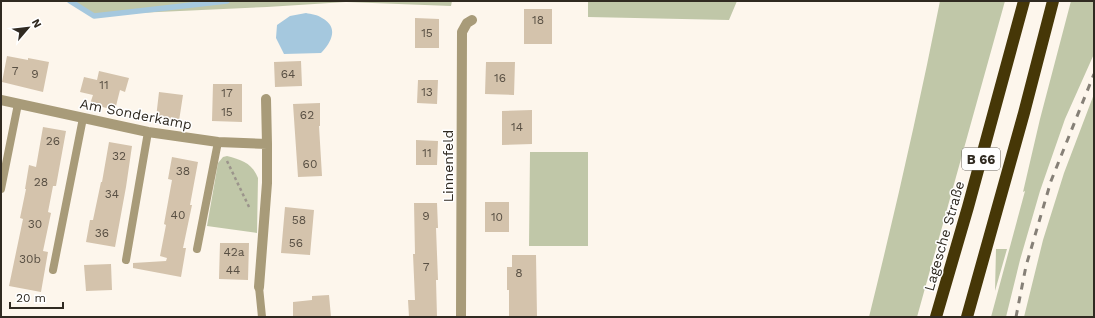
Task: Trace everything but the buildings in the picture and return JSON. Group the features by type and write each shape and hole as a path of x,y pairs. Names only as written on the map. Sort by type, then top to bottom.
{"highway":[{"name":"Lagesche Straße","path":"936,317 1024,1"},
{"name":"B 66","path":"967,317 1054,1"}],"street":[{"name":"Linnenfeld","path":"461,317 462,32 467,23 472,20"},
{"path":"259,287 267,183 266,99"},
{"name":"Am Sonderkamp","path":"1,100 148,132 218,142 267,144"}],"lane":[{"path":"1,189 18,104"},
{"path":"53,270 82,118"},
{"path":"126,260 148,132"},
{"path":"197,249 218,142"},
{"path":"259,287 262,317"}],"path":[{"path":"218,142 263,236"}],"green space":[{"path":"71,1 452,1 451,6 346,2 93,15"},
{"path":"588,1 737,1 729,20 588,17"},
{"path":"940,1 1005,1 917,317 869,317 924,80"},
{"path":"1071,1 1094,1 1094,54 1065,119 1040,191 1020,260 1006,317 991,317 1025,191 1023,192 1040,119"},
{"path":"1094,94 1094,317 1024,317 1043,240 1064,173"},
{"path":"530,152 588,152 588,246 529,246"},
{"path":"227,156 246,163 253,169 258,178 257,233 207,226 218,163 223,157"},
{"path":"996,249 1007,249 995,291"}],"water":[{"path":"306,13 320,17 331,26 331,39 321,53 284,54 276,38 277,25 290,16"}],"waterway":[{"path":"70,1 94,16 227,1"}],"railway":[{"path":"1016,317 1026,266 1051,181 1094,74"}]}
